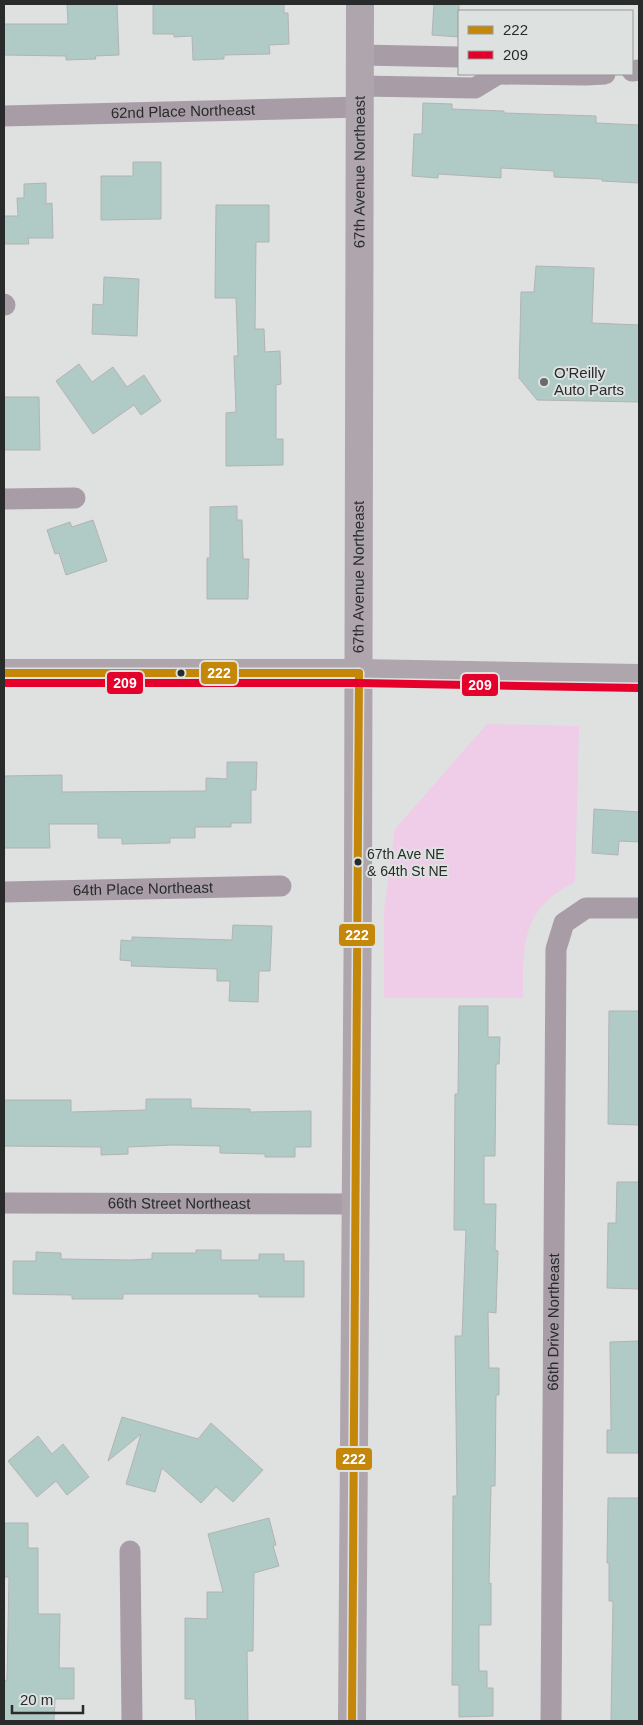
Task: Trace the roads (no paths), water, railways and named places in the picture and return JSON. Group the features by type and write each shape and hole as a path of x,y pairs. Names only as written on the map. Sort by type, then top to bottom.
{"main road":[{"name":"67th Avenue Northeast","path":"352,1721 359,674 360,4"},
{"path":"4,673 359,674 639,678"}],"street":[{"path":"361,55 458,57"},
{"name":"62nd Place Northeast","path":"4,116 361,97 475,88 496,75"},
{"path":"4,499 75,498"},
{"name":"64th Place Northeast","path":"4,892 280,886"},
{"name":"66th Drive Northeast","path":"551,1721 556,949 564,923 586,908 639,908"},
{"name":"66th Street Northeast","path":"4,1203 355,1204"},
{"path":"130,1551 132,1721"}],"place":[{"name":"O'Reilly Auto Parts","path":"544,382"},
{"name":"67th Ave NE & 64th St NE","path":"358,862"}]}
